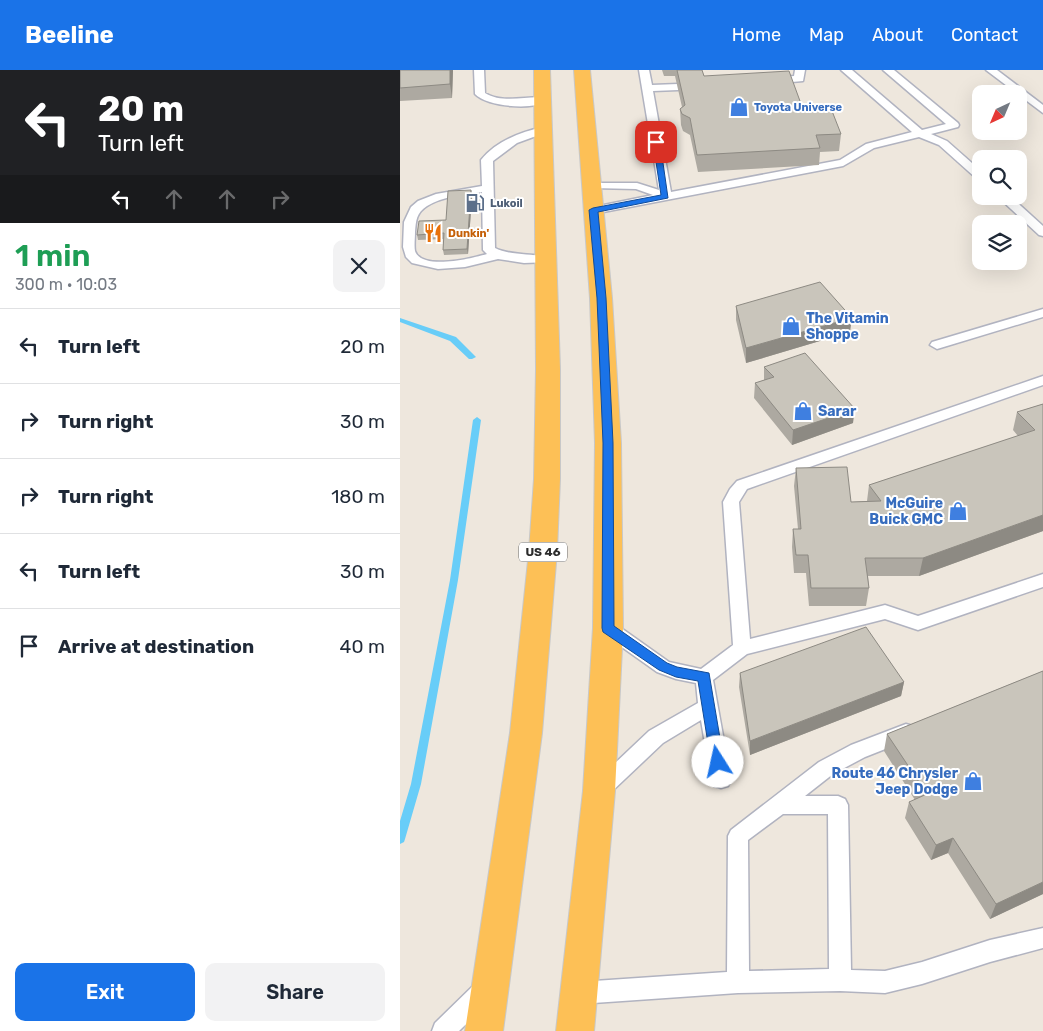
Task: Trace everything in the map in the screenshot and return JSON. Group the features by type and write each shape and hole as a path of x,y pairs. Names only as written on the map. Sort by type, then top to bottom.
{"highway":[{"name":"US 46","path":"484,1031 526,733 548,479 542,70"},
{"path":"575,1031 598,791 608,628 608,443 602,298 584,73"}],"lane":[{"path":"479,70 480,94 487,99 508,103 543,100"},
{"path":"644,70 666,196"},
{"path":"761,82 799,79 800,70"},
{"path":"846,70 921,134 943,143 972,169"},
{"path":"593,197 666,196 843,163 870,146 954,125 888,70"},
{"path":"991,70 1043,110"},
{"path":"647,88 678,87"},
{"path":"543,130 511,140 495,151 487,160 489,250 497,255 516,259 546,258"},
{"path":"593,197 637,186 666,196"},
{"path":"488,188 435,199 415,209 410,215 409,249 411,256 418,262 428,265 470,263 497,255"},
{"path":"1013,205 1043,232"},
{"path":"936,345 1043,313"},
{"path":"742,648 731,502 735,493 742,485 1043,380"},
{"path":"608,628 663,667 676,672 704,676 742,648 885,612 918,623 1043,580"},
{"path":"704,676 721,780"},
{"path":"598,791 656,737 708,707"},
{"path":"738,982 738,836 826,768 858,751 923,725"},
{"path":"779,804 838,805 840,980"},
{"path":"579,993 738,982 840,980 885,982 922,973 990,951 1043,938"},
{"path":"443,1031 492,984"}],"building":[{"path":"400,70 450,70 450,84 400,88"},
{"name":"Toyota Universe","path":"677,70 702,70 704,76 789,71 804,112 832,111 841,134 816,135 820,148 697,155 690,118 682,114 680,109 685,105"},
{"path":"471,190 467,249 443,250 444,233 417,235 419,221 446,220 448,191"},
{"name":"The Vitamin Shoppe","path":"820,282 852,318 746,348 736,306"},
{"name":"Sarar","path":"805,353 855,409 793,430 755,383 774,377 764,367"},
{"name":"McGuire Buick GMC","path":"1043,404 1043,515 923,558 865,558 869,588 811,588 808,555 796,555 793,529 801,529 796,468 847,467 851,502 881,501 869,485 1035,430 1017,412"},
{"path":"866,627 904,682 750,741 740,673"},
{"name":"Route 46 Chrysler Jeep Dodge","path":"1043,671 1043,882 996,904 953,838 936,845 909,802 927,794 887,734"}],"waterway":[{"path":"400,320 453,339 472,357"},
{"path":"400,839 416,784 454,580 477,420"}],"place":[{"name":"Toyota Universe","path":"739,107"},
{"name":"Lukoil","path":"475,203"},
{"name":"Dunkin'","path":"433,233"},
{"name":"The Vitamin Shoppe","path":"791,326"},
{"name":"Sarar","path":"803,411"},
{"name":"McGuire Buick GMC","path":"958,511"},
{"name":"Route 46 Chrysler Jeep Dodge","path":"973,781"}],"route":[{"path":"656,142 666,196 593,210 602,298 608,443 608,628 663,667 676,672 704,676 718,762"}]}
